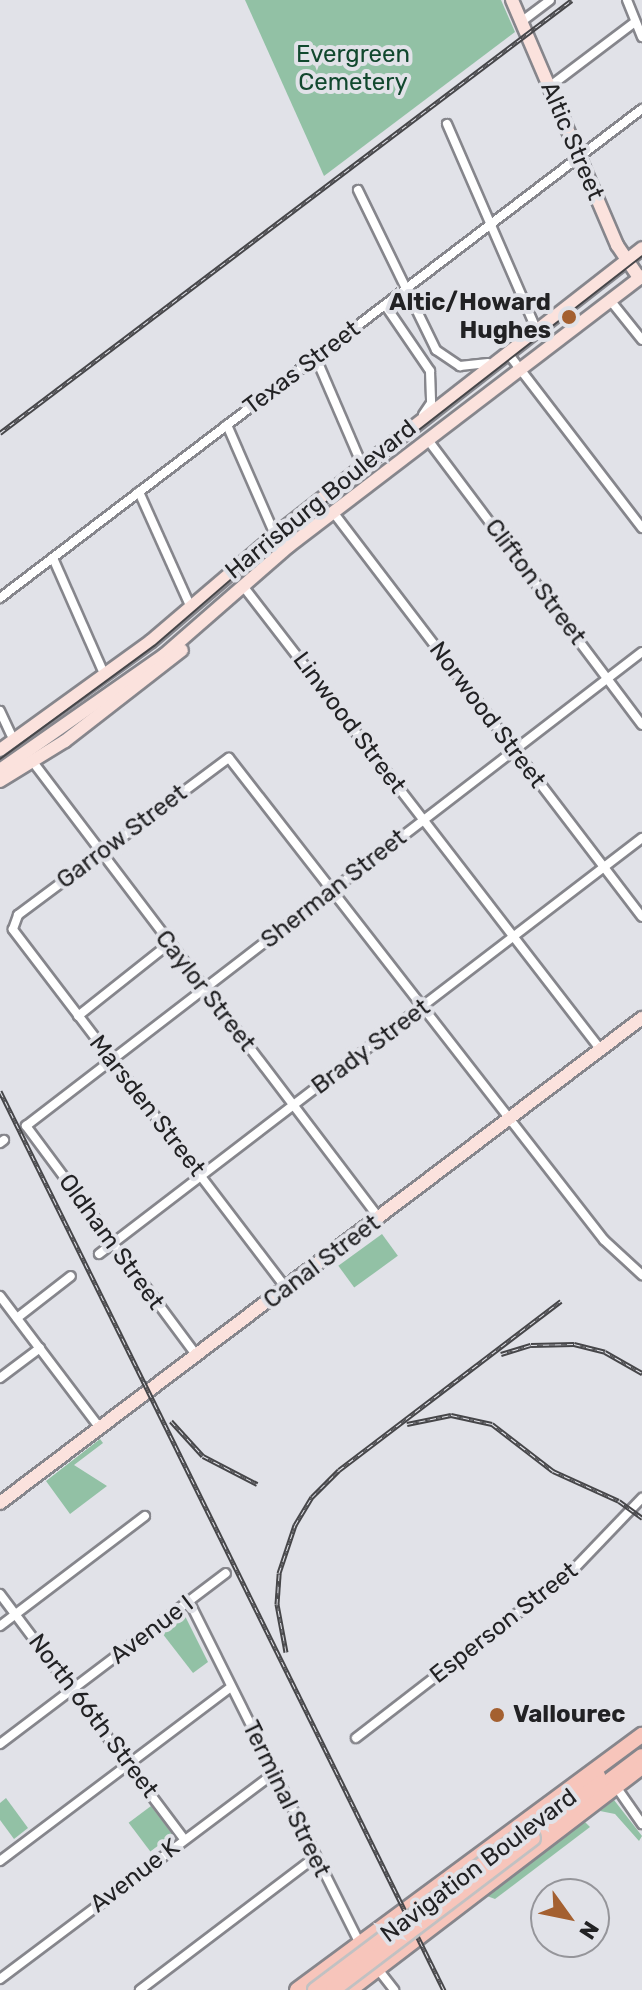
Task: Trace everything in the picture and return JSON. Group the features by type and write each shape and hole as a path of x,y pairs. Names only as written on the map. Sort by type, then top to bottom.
{"main road":[{"name":"Altic Street","path":"512,0 578,158 626,261 640,277"},
{"name":"Harrisburg Boulevard","path":"0,750 151,641 275,535 642,248"},
{"name":"Harrisburg Boulevard","path":"5,767 164,655 333,512 640,277"},
{"path":"6,738 102,669 275,535"},
{"path":"0,781 33,762 172,659 243,586"},
{"name":"Canal Street","path":"0,1503 642,1018"},
{"path":"297,1990 642,1738"},
{"name":"Navigation Boulevard","path":"333,1990 530,1835 642,1738"},
{"name":"Navigation Boulevard","path":"315,1990 642,1756"},
{"path":"350,1990 642,1767"}],"street":[{"path":"521,22 550,0"},
{"path":"627,0 642,37"},
{"path":"549,87 635,22"},
{"name":"Texas Street","path":"0,598 642,109"},
{"path":"447,124 536,329"},
{"path":"358,190 403,291 436,350 451,362 477,368 502,355 520,369 642,528"},
{"path":"610,300 642,340"},
{"path":"385,305 430,371 431,403 419,421"},
{"path":"316,358 363,467"},
{"path":"227,425 275,535"},
{"name":"Clifton Street","path":"428,440 642,725"},
{"path":"139,492 188,601"},
{"name":"Norwood Street","path":"333,512 513,753 642,917"},
{"path":"53,558 102,669"},
{"name":"Linwood Street","path":"243,586 601,1050"},
{"name":"Sherman Street","path":"26,1126 642,652"},
{"path":"0,711 6,738"},
{"name":"Garrow Street","path":"13,922 221,762 233,761 334,890"},
{"name":"Caylor Street","path":"33,762 379,1218"},
{"name":"Brady Street","path":"99,1254 642,838"},
{"path":"334,890 618,1257 642,1275"},
{"name":"Marsden Street","path":"13,922 16,937 286,1288"},
{"path":"78,1016 169,944"},
{"name":"Oldham Street","path":"26,1126 111,1245 197,1357"},
{"path":"17,1318 71,1276"},
{"path":"0,1296 100,1428"},
{"path":"0,1378 40,1348"},
{"name":"Esperson Street","path":"356,1738 571,1572 642,1498"},
{"path":"0,1626 145,1516"},
{"name":"Avenue I","path":"0,1744 226,1573"},
{"name":"North 66th Street","path":"0,1594 184,1839"},
{"name":"Terminal Street","path":"189,1601 314,1858 359,1943 394,1990"},
{"path":"0,1861 231,1687"},
{"name":"Avenue K","path":"0,1979 272,1775"},
{"path":"617,1788 642,1824"},
{"path":"140,1990 314,1858"}],"green space":[{"name":"Evergreen Cemetery","path":"245,0 501,0 515,32 324,176"},
{"path":"382,1234 398,1256 354,1288 338,1266"},
{"path":"100,1439 103,1443 74,1465 107,1486 70,1514 46,1481"},
{"path":"185,1616 208,1662 193,1673 162,1633"},
{"path":"6,1798 28,1828 14,1839 0,1820 0,1803"},
{"path":"614,1800 642,1836 639,1841 615,1814 600,1811"},
{"path":"151,1806 173,1835 150,1852 129,1823"},
{"path":"583,1820 590,1827 495,1899 487,1896"}],"tram line":[{"path":"0,759 154,646 271,545 642,256"}],"railway":[{"path":"0,433 572,0"},
{"path":"0,1091 444,1990"},
{"path":"286,1652 277,1604 279,1573 295,1525 312,1497 339,1470 561,1301"},
{"path":"501,1354 531,1345 574,1344 605,1352 642,1373"},
{"path":"407,1424 451,1415 492,1424 553,1471 619,1501 642,1518"},
{"path":"171,1421 203,1456 257,1484"}],"place":[{"name":"Altic/Howard Hughes","path":"569,317"},
{"name":"Vallourec","path":"497,1715"}]}
